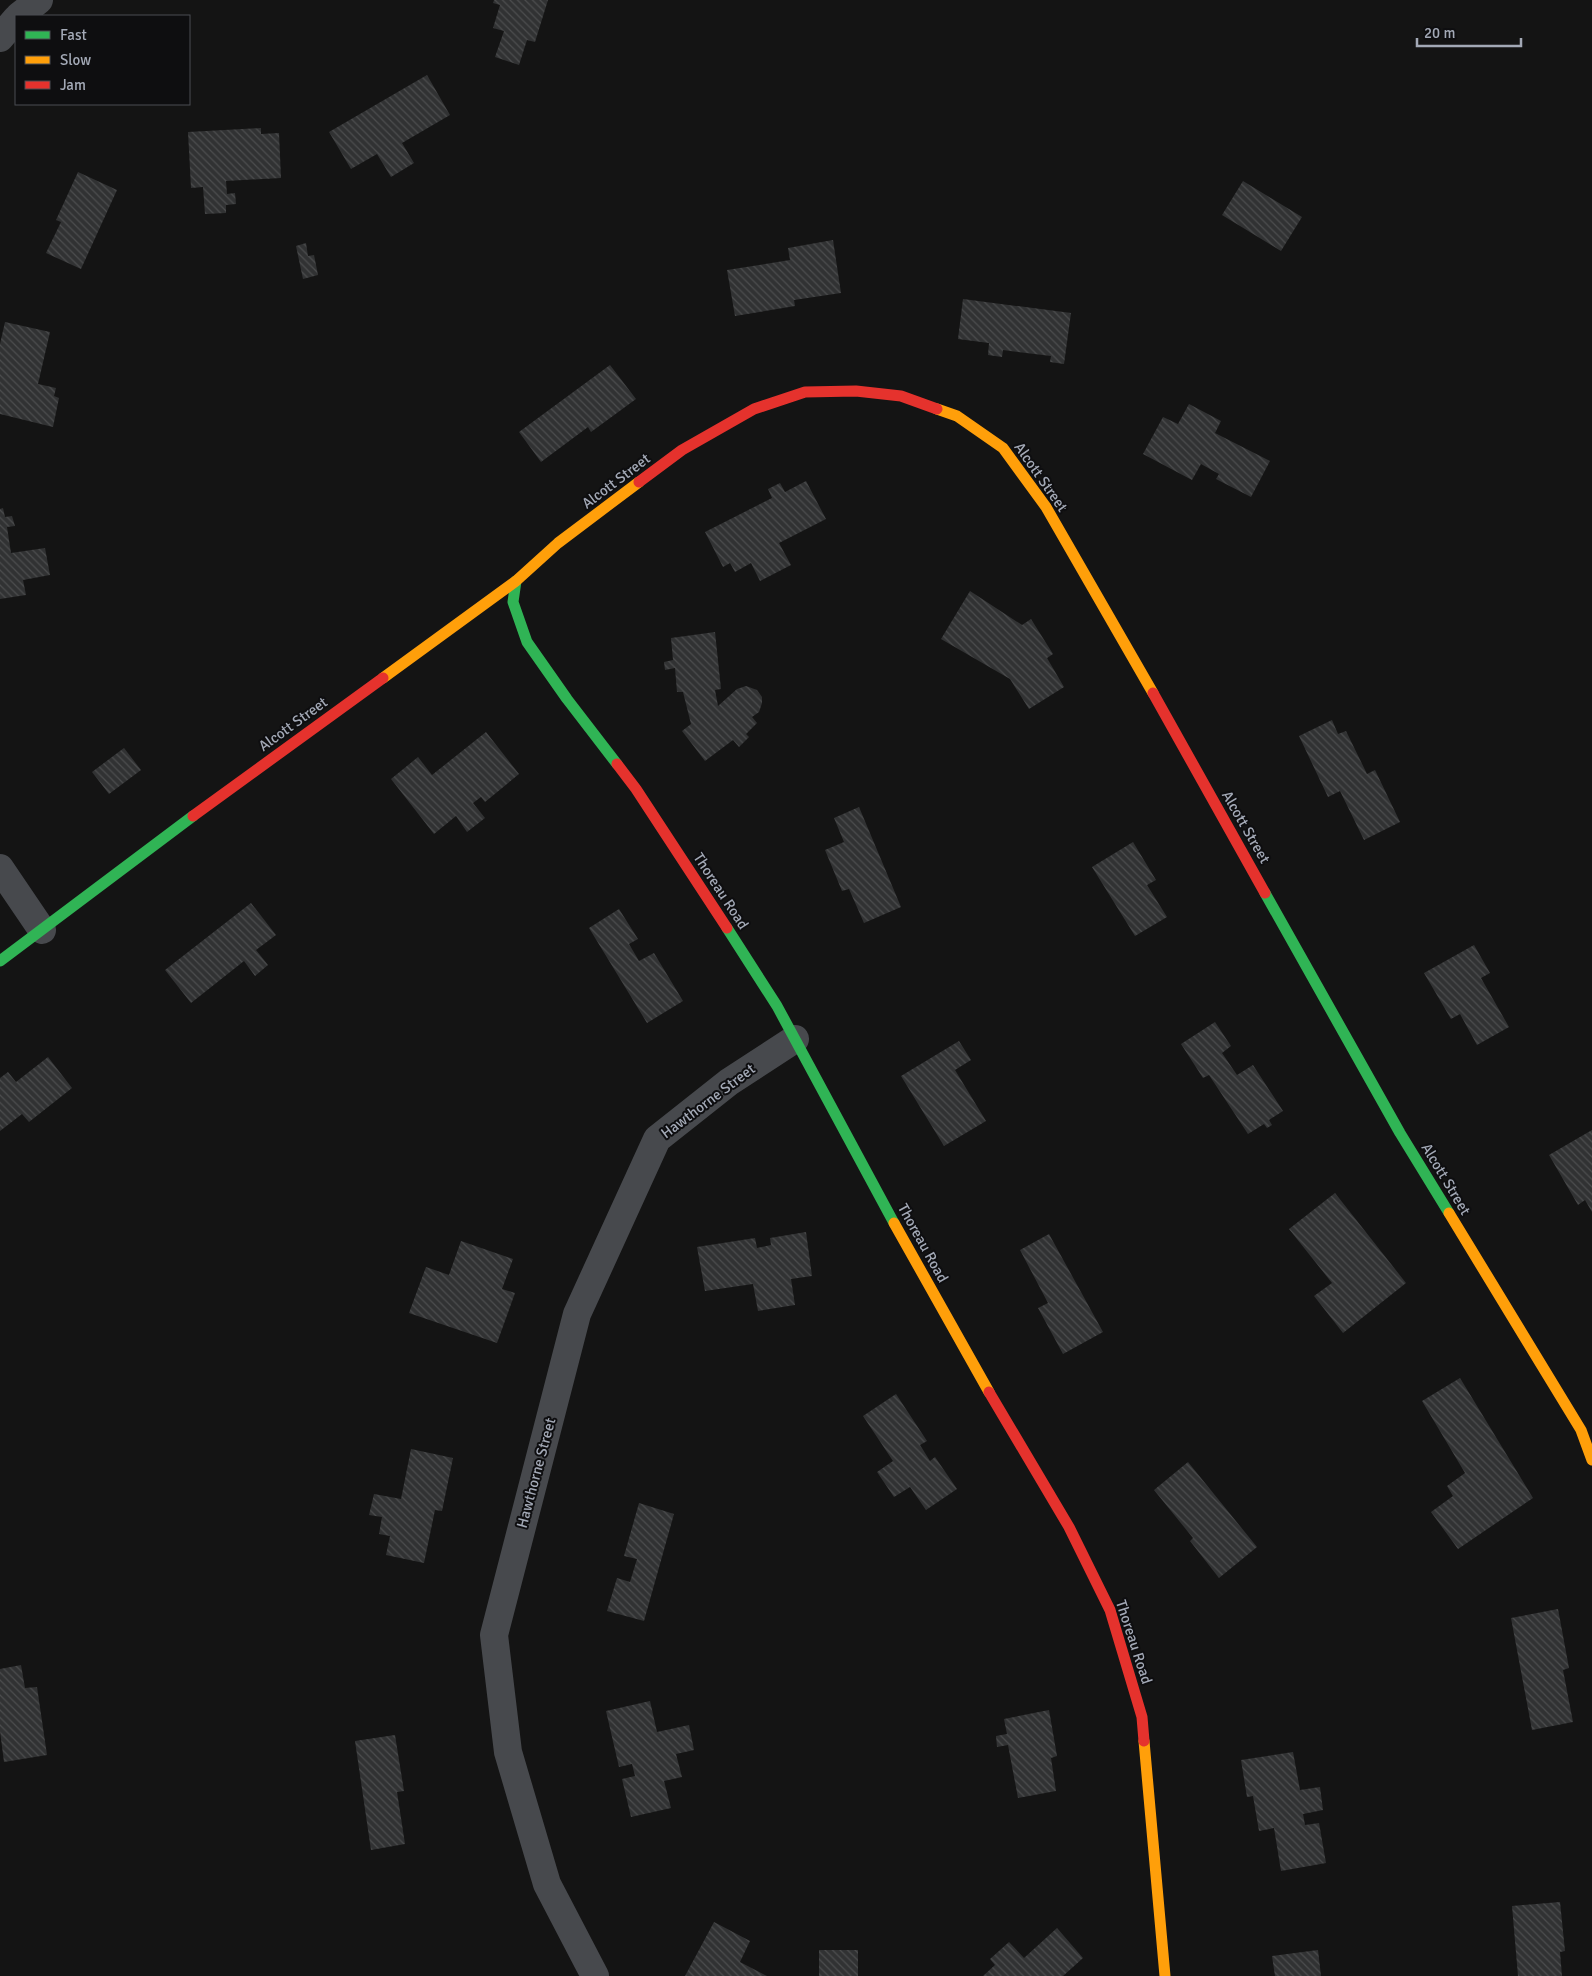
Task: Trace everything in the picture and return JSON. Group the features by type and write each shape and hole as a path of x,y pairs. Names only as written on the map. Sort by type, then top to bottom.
{"street":[{"path":"20,15 39,0"},
{"path":"0,38 15,20"},
{"name":"Alcott Street","path":"0,961 191,817 516,581 558,543 682,450 754,410 805,392 856,391 901,396 957,416 1003,448 1046,507 1080,564 1400,1133 1581,1430 1592,1460"},
{"name":"Thoreau Road","path":"516,581 513,602 527,642 567,699 636,789 772,998 980,1377 1068,1526 1110,1610 1142,1718 1166,1976"},
{"path":"0,868 42,930"},
{"name":"Hawthorne Street","path":"595,1976 547,1884 510,1762 494,1635 577,1314 657,1139 729,1082 795,1039"}],"building":[{"path":"494,0 548,0 535,42 527,40 519,65 495,57 504,31 493,28 500,5 493,3"},
{"path":"427,75 450,115 402,143 414,163 391,177 377,154 351,169 329,132"},
{"path":"261,128 261,134 279,133 281,178 226,181 227,194 235,193 236,204 226,205 226,213 205,214 203,187 191,188 188,132"},
{"path":"78,172 117,190 81,269 46,253 61,222 56,220"},
{"path":"1243,181 1302,217 1281,251 1222,215"},
{"path":"833,240 841,293 794,300 795,306 735,316 727,270 790,260 788,248"},
{"path":"306,243 308,256 314,255 318,275 303,279 296,246"},
{"path":"963,299 1071,313 1064,364 1050,362 1051,356 1003,350 1002,357 988,355 989,343 958,339"},
{"path":"5,322 50,332 38,384 56,388 54,396 59,398 53,427 0,414 0,344"},
{"path":"610,365 636,399 591,432 588,427 541,462 519,432"},
{"path":"1189,404 1221,421 1215,433 1270,461 1251,497 1216,479 1219,474 1201,464 1192,480 1143,454 1163,417 1178,424"},
{"path":"806,481 826,519 779,543 791,565 760,581 751,563 735,572 730,563 723,567 705,532 772,498 768,489 780,483 785,492"},
{"path":"3,508 5,517 12,516 15,526 7,527 11,553 45,548 50,575 23,580 26,595 0,599 0,509"},
{"path":"970,591 1022,625 1031,619 1053,654 1047,658 1064,687 1029,709 1010,679 941,639"},
{"path":"715,632 721,689 715,690 718,706 737,689 746,686 757,690 762,697 762,703 759,712 752,717 757,723 746,734 749,737 739,747 733,740 705,761 682,731 691,724 683,692 677,692 675,668 665,670 664,662 673,660 671,638"},
{"path":"1332,720 1338,734 1346,731 1367,774 1375,770 1400,822 1364,840 1340,791 1328,797 1299,736"},
{"path":"486,732 519,774 485,802 481,797 473,803 485,818 467,832 456,816 434,834 391,779 418,757 432,775"},
{"path":"124,748 141,770 109,794 92,772"},
{"path":"859,807 901,907 864,923 849,889 842,891 825,850 844,842 834,818"},
{"path":"1133,842 1156,880 1147,885 1167,917 1135,936 1092,867"},
{"path":"251,903 276,935 256,950 268,965 255,976 244,961 191,1003 165,970"},
{"path":"619,909 638,939 629,944 639,961 654,953 683,1001 647,1023 589,928"},
{"path":"1474,945 1490,973 1481,978 1509,1027 1477,1045 1460,1014 1451,1019 1424,973"},
{"path":"1215,1022 1231,1046 1222,1053 1237,1075 1253,1065 1283,1111 1269,1120 1272,1125 1267,1128 1264,1124 1248,1134 1209,1075 1203,1078 1181,1044"},
{"path":"959,1041 971,1060 955,1070 986,1121 944,1146 901,1076"},
{"path":"48,1057 72,1088 29,1122 22,1114 0,1131 0,1078 8,1072 16,1082"},
{"path":"1592,1130 1592,1212 1585,1200 1578,1205 1549,1155"},
{"path":"1335,1193 1406,1283 1343,1333 1314,1296 1332,1283 1289,1229"},
{"path":"806,1232 812,1276 791,1279 795,1305 758,1311 753,1284 705,1291 697,1247 755,1238 757,1248 771,1245 770,1238"},
{"path":"1049,1234 1103,1332 1063,1354 1038,1308 1048,1303 1020,1250"},
{"path":"461,1241 513,1259 502,1289 515,1293 497,1343 409,1313 426,1267 449,1275"},
{"path":"1460,1378 1533,1498 1458,1549 1431,1512 1453,1496 1447,1486 1465,1473 1422,1401"},
{"path":"896,1394 927,1441 920,1445 930,1461 935,1457 957,1489 926,1510 910,1487 894,1497 877,1472 893,1461 863,1416"},
{"path":"411,1449 453,1458 442,1511 435,1510 424,1563 386,1555 390,1536 379,1534 382,1517 369,1515 374,1494 401,1499"},
{"path":"1188,1462 1257,1547 1219,1578 1190,1541 1193,1538 1154,1490"},
{"path":"639,1503 674,1514 644,1621 607,1611 617,1578 630,1582 637,1559 624,1556"},
{"path":"1558,1609 1569,1668 1563,1670 1573,1722 1532,1730 1511,1618"},
{"path":"21,1665 25,1688 37,1687 47,1755 4,1762 0,1731 0,1669"},
{"path":"650,1701 657,1732 689,1725 694,1750 676,1754 682,1777 664,1781 671,1808 631,1817 622,1779 635,1776 632,1764 619,1767 606,1711"},
{"path":"1049,1710 1057,1756 1051,1758 1056,1791 1018,1798 1008,1745 997,1747 996,1736 1007,1734 1004,1719"},
{"path":"395,1735 404,1791 397,1792 405,1844 371,1850 355,1741"},
{"path":"1293,1752 1300,1790 1320,1787 1323,1810 1303,1814 1305,1825 1319,1823 1326,1863 1281,1871 1274,1828 1259,1831 1253,1796 1247,1797 1241,1760"},
{"path":"1560,1902 1565,1951 1560,1952 1562,1976 1518,1976 1512,1906"},
{"path":"714,1922 750,1941 740,1962 767,1976 685,1976"},
{"path":"1057,1928 1083,1958 1063,1976 983,1976 995,1965 990,1959 1009,1942 1024,1958"},
{"path":"819,1950 858,1950 858,1976 819,1976"},
{"path":"1318,1950 1321,1976 1275,1976 1272,1956"}],"traffic: fast":[{"path":"516,581 513,602 527,642 567,699 617,764"},
{"path":"0,961 193,816"},
{"path":"1265,893 1400,1133 1449,1213"},
{"path":"727,928 777,1006 894,1223"}],"traffic: slow":[{"path":"937,409 957,416 1003,448 1046,507 1153,693"},
{"path":"383,678 516,581 558,543 639,482"},
{"path":"1449,1213 1581,1430 1592,1460"},
{"path":"894,1223 989,1392"},
{"path":"1144,1741 1165,1976"}],"traffic: jam":[{"path":"639,482 682,450 754,409 805,392 856,391 901,396 937,409"},
{"path":"193,816 383,678"},
{"path":"1153,693 1265,893"},
{"path":"617,764 636,789 727,928"},
{"path":"989,1392 1069,1527 1110,1610 1142,1717 1144,1741"}]}
